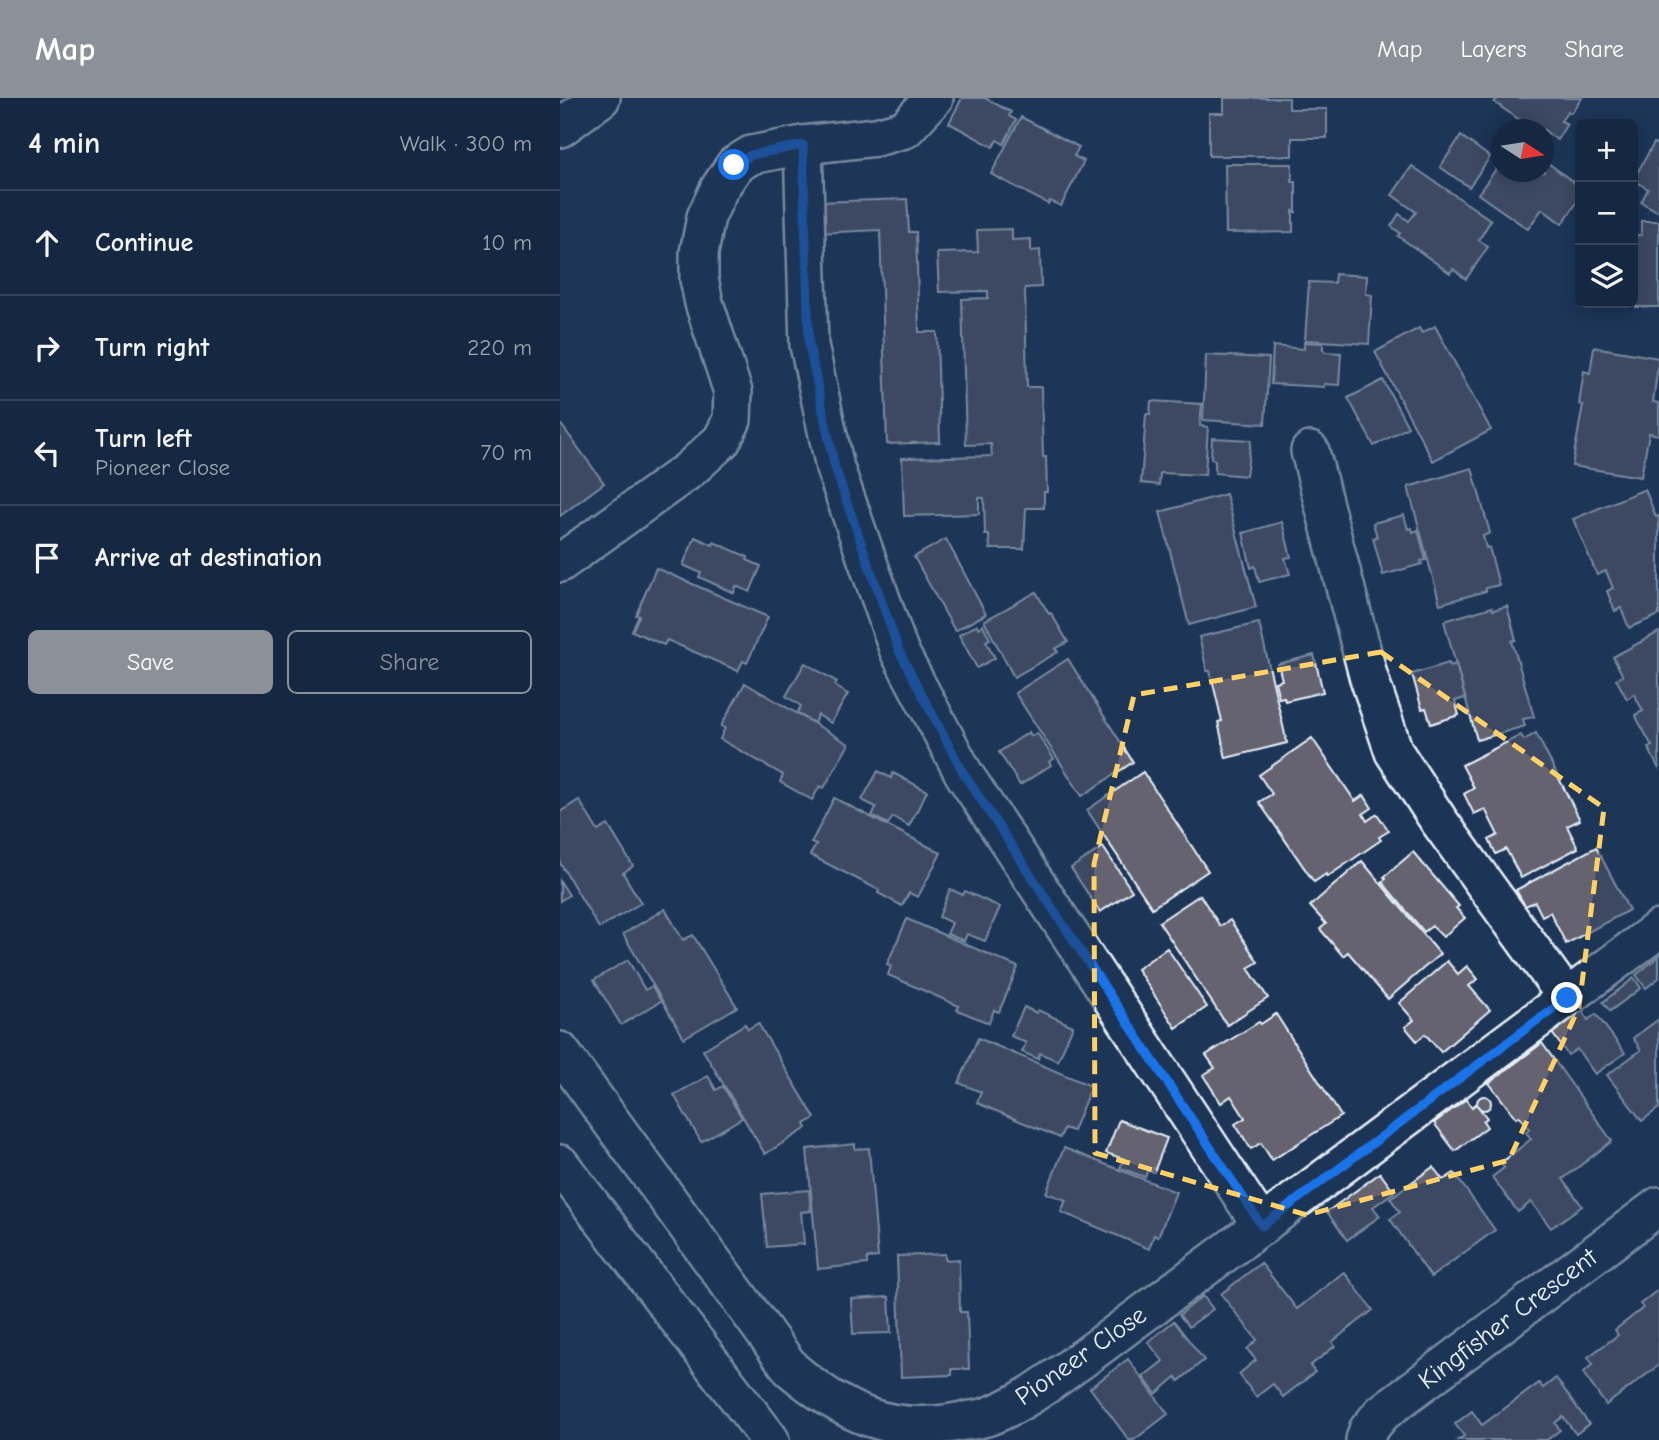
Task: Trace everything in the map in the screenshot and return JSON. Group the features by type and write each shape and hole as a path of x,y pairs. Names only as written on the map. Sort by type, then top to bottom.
{"street":[{"path":"560,128 601,98"},
{"path":"560,563 689,470 722,440 732,420 733,392 704,303 699,279 699,253 706,217 734,165 751,155 803,145 876,137 905,129 933,98"},
{"path":"803,145 809,345 835,468 899,651 964,774 1262,1226"},
{"path":"1310,452 1368,674 1394,752 1446,831 1567,998"},
{"name":"Pioneer Close","path":"560,1051 791,1369 817,1392 850,1411 898,1426 942,1425 988,1417 1025,1398 1085,1357 1659,929"},
{"path":"565,1181 770,1440"},
{"name":"Kingfisher Crescent","path":"1365,1440 1368,1430 1382,1413 1659,1206"}],"highlighted area":[{"path":"1381,652 1604,808 1579,1007 1509,1160 1307,1215 1095,1153 1094,864 1134,695"}],"building":[{"path":"962,98 985,98 1011,112 1009,116 1016,120 1004,144 997,140 993,147 949,123"},
{"path":"1224,98 1289,98 1289,109 1327,109 1327,138 1292,138 1292,156 1209,156 1209,113 1224,113"},
{"path":"1498,98 1582,98 1561,121 1567,124 1557,140 1554,138 1554,119 1518,119 1494,102"},
{"path":"1021,117 1079,147 1074,156 1084,161 1061,206 1050,201 1048,204 991,174"},
{"path":"1461,136 1490,157 1469,187 1440,167"},
{"path":"1654,143 1659,145 1659,212 1641,202 1648,189 1638,183 1638,171"},
{"path":"1225,164 1292,164 1292,182 1296,182 1293,232 1226,233"},
{"path":"1412,166 1491,220 1479,240 1488,247 1466,279 1453,269 1450,273 1398,236 1400,233 1391,226 1399,214 1409,221 1416,212 1392,195"},
{"path":"1554,168 1575,183 1575,205 1562,224 1542,209 1528,229 1478,194 1491,176 1491,182 1554,182"},
{"path":"907,199 909,232 916,232 919,332 937,332 940,442 887,444 880,230 817,233 817,202"},
{"path":"1641,221 1659,221 1659,307 1638,307 1638,235 1641,235"},
{"path":"1012,229 1012,240 1031,239 1031,251 1040,250 1041,287 1025,288 1027,387 1041,387 1047,492 1044,492 1044,508 1026,508 1024,549 990,549 989,535 985,535 984,498 979,498 979,514 904,516 902,458 992,456 991,444 966,445 962,299 988,298 988,291 939,292 937,253 978,252 977,230"},
{"path":"1335,274 1367,276 1366,294 1372,295 1369,344 1305,340 1309,282 1334,283"},
{"path":"1435,326 1491,430 1433,461 1375,352 1419,328 1422,333"},
{"path":"1304,342 1323,343 1325,352 1341,353 1339,385 1324,384 1324,387 1271,384 1273,346 1304,349"},
{"path":"1594,347 1659,358 1653,402 1659,403 1659,435 1649,433 1641,477 1572,466 1583,405 1579,404 1584,371 1590,373"},
{"path":"1206,355 1269,358 1265,424 1203,420"},
{"path":"1383,380 1408,427 1374,446 1348,398"},
{"path":"1151,401 1202,404 1200,426 1208,427 1205,475 1160,473 1159,485 1141,483 1146,414 1150,414"},
{"path":"560,423 604,483 560,516"},
{"path":"1212,438 1251,440 1246,476 1215,473 1215,460 1211,459"},
{"path":"1472,468 1490,533 1483,536 1486,548 1489,547 1499,585 1440,604 1408,487"},
{"path":"1645,489 1656,517 1659,516 1659,615 1629,628 1621,608 1615,611 1607,591 1613,588 1606,571 1597,575 1573,519"},
{"path":"1226,494 1256,607 1189,625 1160,512"},
{"path":"1404,515 1408,529 1412,528 1413,532 1418,530 1426,560 1421,561 1422,564 1383,575 1373,538 1377,537 1373,523"},
{"path":"1282,522 1291,557 1285,558 1290,574 1259,582 1255,566 1251,568 1243,533"},
{"path":"695,537 713,545 714,542 748,557 747,560 761,566 750,592 736,586 734,593 699,577 701,573 683,565"},
{"path":"946,539 986,614 955,631 914,557"},
{"path":"656,568 768,617 747,663 743,661 738,671 667,640 664,645 632,631"},
{"path":"1036,592 1068,642 1055,649 1058,652 1014,677 984,621"},
{"path":"1507,606 1516,640 1512,641 1534,717 1523,719 1525,726 1477,740 1444,621 1492,607 1493,610"},
{"path":"1259,623 1287,743 1226,758 1218,722 1222,721 1199,637"},
{"path":"977,625 979,628 983,625 990,639 986,641 995,658 977,668 959,635"},
{"path":"1659,632 1659,769 1648,748 1652,746 1635,715 1643,711 1634,694 1627,699 1616,679 1623,676 1613,657"},
{"path":"1314,655 1323,692 1285,701 1284,697 1279,698 1275,682 1282,680 1278,664"},
{"path":"1068,659 1133,762 1082,796 1015,693"},
{"path":"805,663 837,682 835,686 848,694 831,723 818,715 814,723 797,713 801,706 786,696"},
{"path":"1449,663 1450,666 1456,664 1465,698 1455,701 1459,715 1431,724 1426,708 1422,709 1412,674"},
{"path":"745,683 849,744 824,788 820,786 812,800 780,782 783,775 720,739 725,728 721,726"},
{"path":"1029,732 1031,736 1037,733 1054,759 1049,762 1051,765 1020,785 999,752"},
{"path":"1536,733 1580,820 1567,826 1578,848 1521,878 1506,849 1496,854 1489,840 1498,835 1485,809 1474,814 1464,794 1474,788 1462,765 1521,735 1524,740"},
{"path":"1312,738 1355,801 1364,795 1372,808 1363,814 1367,821 1377,814 1389,831 1379,837 1381,840 1327,877 1326,874 1314,882 1259,802 1272,794 1259,775"},
{"path":"878,771 891,778 893,773 927,791 909,826 893,817 888,824 872,816 876,807 862,800"},
{"path":"1143,772 1208,871 1152,908 1087,810"},
{"path":"834,798 941,853 918,897 909,893 902,906 878,893 879,890 810,855 816,845 811,843"},
{"path":"579,800 598,831 608,825 633,866 623,873 641,903 599,928 560,863 560,812"},
{"path":"1103,847 1132,891 1100,912 1071,868"},
{"path":"1596,847 1629,910 1566,944 1550,912 1542,916 1535,902 1525,906 1516,890"},
{"path":"1413,852 1459,906 1456,908 1465,918 1443,937 1432,926 1424,932 1382,882 1386,879 1384,877"},
{"path":"1362,861 1440,954 1388,999 1348,952 1343,956 1320,929 1326,924 1310,906"},
{"path":"560,881 569,895 560,901"},
{"path":"950,889 963,895 965,891 1000,907 985,941 967,934 964,941 947,934 952,923 939,917"},
{"path":"1200,895 1220,926 1230,920 1258,962 1248,968 1268,998 1227,1025 1159,922"},
{"path":"665,909 683,940 693,935 737,1007 684,1038 623,934"},
{"path":"907,919 1018,967 999,1012 994,1010 989,1023 957,1010 959,1006 888,975 891,966 887,964"},
{"path":"1167,948 1207,1007 1176,1028 1137,969"},
{"path":"1659,956 1659,978 1646,988 1636,975"},
{"path":"628,960 645,990 652,986 661,1001 621,1025 594,980"},
{"path":"1447,961 1458,974 1467,966 1478,979 1469,986 1490,1010 1441,1052 1425,1034 1417,1041 1405,1027 1414,1020 1399,1003"},
{"path":"1634,978 1641,988 1610,1011 1603,1002"},
{"path":"1024,1007 1037,1013 1038,1010 1073,1026 1058,1061 1040,1053 1038,1059 1022,1052 1026,1043 1011,1036"},
{"path":"1582,1011 1588,1020 1596,1014 1625,1053 1595,1074 1577,1049 1568,1055 1552,1033"},
{"path":"1276,1014 1341,1116 1272,1160 1261,1143 1251,1149 1235,1124 1245,1118 1231,1096 1221,1103 1203,1075 1215,1068 1206,1055"},
{"path":"1659,1019 1659,1108 1642,1121 1607,1075 1641,1050 1633,1038"},
{"path":"758,1023 815,1118 805,1124 807,1128 765,1154 703,1050 745,1024 748,1029"},
{"path":"978,1038 1091,1086 1073,1131 1064,1128 1060,1138 977,1103 981,1092 959,1083"},
{"path":"1542,1043 1612,1141 1563,1179 1582,1206 1551,1228 1531,1202 1518,1212 1492,1177 1504,1168 1501,1163 1531,1139 1526,1132 1529,1129 1519,1116 1516,1118 1489,1083"},
{"path":"708,1076 716,1090 723,1086 742,1118 701,1142 674,1095"},
{"path":"1481,1096 1487,1096 1491,1103 1487,1110 1481,1110 1477,1106 1477,1100"},
{"path":"1466,1099 1472,1107 1476,1104 1487,1118 1483,1121 1487,1127 1455,1151 1434,1123"},
{"path":"1119,1120 1167,1138 1154,1172 1148,1170 1145,1177 1120,1168 1124,1159 1106,1153"},
{"path":"855,1144 855,1149 869,1148 878,1257 867,1258 867,1264 818,1269 807,1149"},
{"path":"1064,1148 1176,1192 1158,1237 1154,1235 1149,1249 1061,1212 1066,1200 1046,1193"},
{"path":"1433,1167 1443,1180 1454,1173 1495,1230 1431,1277 1390,1219 1400,1212 1390,1198"},
{"path":"1380,1173 1394,1192 1373,1207 1380,1216 1347,1240 1327,1212"},
{"path":"809,1190 811,1211 801,1212 804,1244 767,1247 762,1194"},
{"path":"945,1254 945,1260 959,1259 960,1312 967,1312 969,1369 952,1369 952,1375 901,1377 897,1256"},
{"path":"1261,1263 1297,1309 1344,1272 1373,1310 1332,1342 1335,1346 1310,1366 1315,1372 1283,1397 1273,1384 1256,1397 1239,1374 1256,1360 1247,1349 1257,1340 1221,1294"},
{"path":"1659,1289 1659,1365 1606,1405 1583,1373 1593,1364 1588,1357 1618,1335 1615,1330 1643,1308 1640,1304"},
{"path":"1203,1296 1213,1309 1189,1327 1179,1315"},
{"path":"889,1297 891,1333 853,1334 851,1299"},
{"path":"1174,1321 1204,1360 1179,1381 1176,1377 1156,1394 1143,1377 1163,1361 1148,1342"},
{"path":"1128,1359 1168,1414 1134,1440 1129,1440 1090,1388"},
{"path":"1556,1378 1589,1424 1576,1434 1563,1417 1555,1423 1560,1430 1547,1440 1458,1440 1464,1436 1455,1424 1472,1411 1482,1425 1539,1383 1543,1388"}],"route":[{"path":"734,165 751,155 803,145 809,345 835,468 899,651 964,774 1262,1226 1567,998"}]}
